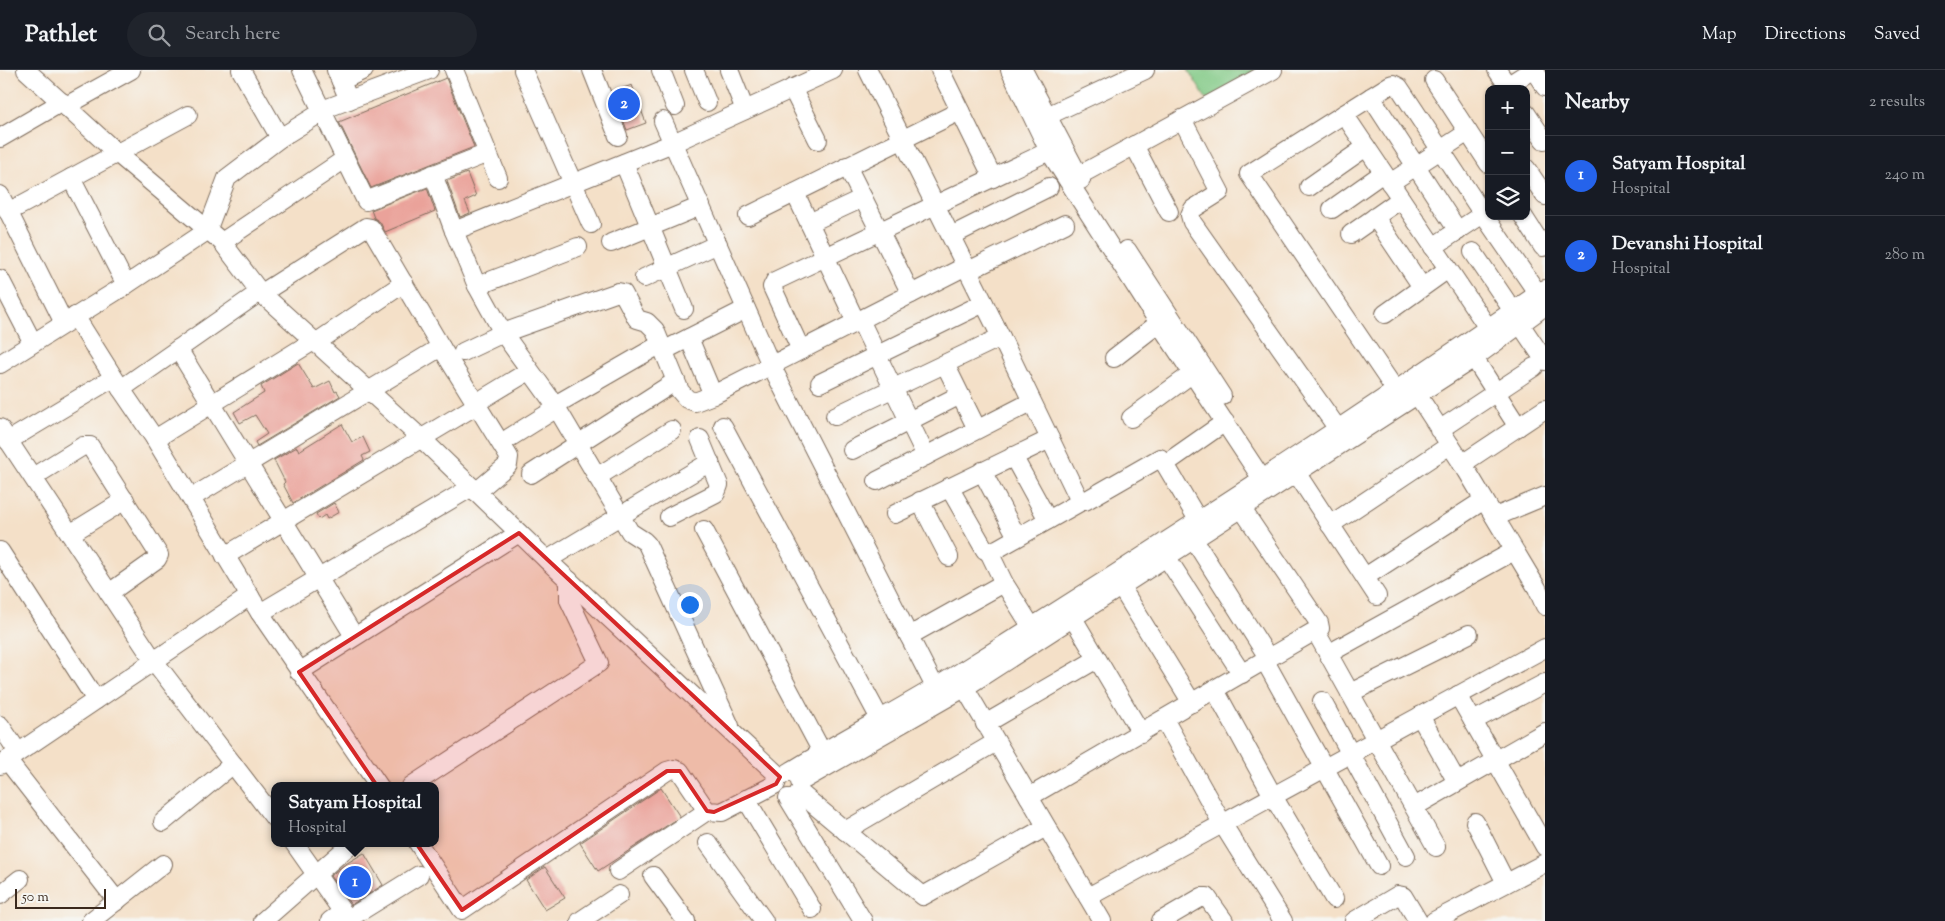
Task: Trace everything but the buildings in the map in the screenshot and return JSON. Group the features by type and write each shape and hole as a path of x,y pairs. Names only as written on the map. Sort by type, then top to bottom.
{"street":[{"path":"26,70 118,154 222,242 261,292 422,439 547,560 788,784 922,896 1046,827"},
{"path":"0,138 131,70"},
{"path":"241,70 280,138"},
{"path":"302,70 366,201 488,153"},
{"path":"349,100 338,75 364,70"},
{"path":"0,364 208,231 227,178 280,138 330,106 429,70"},
{"path":"454,70 498,178"},
{"path":"523,70 590,224"},
{"path":"592,70 618,136"},
{"path":"661,70 675,106"},
{"path":"694,70 707,102"},
{"path":"729,70 745,110"},
{"path":"454,231 673,143 832,70"},
{"path":"940,70 992,178"},
{"path":"1010,70 1050,150 1159,323 1225,422 1271,481"},
{"path":"1023,70 1078,176 1271,481"},
{"path":"1047,116 1144,70"},
{"path":"1078,176 1273,70"},
{"path":"1497,70 1508,85"},
{"path":"1512,85 1533,70 1545,87"},
{"path":"873,72 902,138 1001,337 1031,402 1082,501"},
{"path":"1434,80 1485,158"},
{"path":"1485,211 1440,150 1399,87 1393,84 1249,174 1450,445 1514,551 1541,587 1545,606"},
{"path":"792,88 818,140"},
{"path":"1370,97 1458,231"},
{"path":"748,216 902,138 960,111"},
{"path":"1344,114 1488,328"},
{"path":"8,212 188,115"},
{"path":"1182,119 1220,192 1194,209 1190,215 1192,222 1338,429"},
{"path":"1530,119 1544,140"},
{"path":"664,121 771,365 935,687"},
{"path":"1332,209 1386,178 1416,166 1468,132"},
{"path":"1134,145 1169,212"},
{"path":"1309,187 1366,147"},
{"path":"801,350 772,288 775,281 1050,150"},
{"path":"222,242 345,159"},
{"path":"624,163 684,308"},
{"path":"847,166 911,294"},
{"path":"433,174 477,286 503,333 556,406 630,532 647,544 733,733"},
{"path":"1533,177 1545,196"},
{"path":"71,178 126,285"},
{"path":"951,236 1050,187"},
{"path":"795,193 825,257 877,355 926,456"},
{"path":"0,195 69,319 156,439 260,613 376,782"},
{"path":"809,223 863,198"},
{"path":"1351,234 1401,199"},
{"path":"611,244 701,206"},
{"path":"1433,247 1485,213"},
{"path":"1375,217 1422,287"},
{"path":"618,871 707,811 722,812 746,799 788,784 960,681 1199,531 1271,481 1338,429 1407,389 1474,358 1516,317 1543,298 1491,220"},
{"path":"1526,220 1543,247"},
{"path":"463,352 503,333 618,292 623,293 637,318 651,326 680,391 691,401 695,402 713,395 911,294 1066,224"},
{"path":"260,613 474,489 508,465 509,462 507,453 441,347 372,228 368,226 261,292 178,349 117,383 4,434 154,661 271,814"},
{"path":"644,278 718,244"},
{"path":"477,286 578,247"},
{"path":"1439,430 1540,364 1516,317 1473,252"},
{"path":"1385,314 1448,269"},
{"path":"0,279 33,343"},
{"path":"156,439 316,341 404,283"},
{"path":"820,383 984,303"},
{"path":"510,438 556,406 662,347 689,338 746,309"},
{"path":"1036,633 1073,618 1166,558 1199,531 1242,509 1271,481 1297,474 1488,328 1516,317"},
{"path":"1114,358 1159,323"},
{"path":"835,416 1001,337"},
{"path":"689,338 713,395"},
{"path":"191,498 441,347"},
{"path":"178,349 354,636"},
{"path":"1474,358 1518,427"},
{"path":"945,364 977,429"},
{"path":"225,556 422,439 529,371"},
{"path":"1131,418 1193,374"},
{"path":"531,474 676,381"},
{"path":"852,450 960,395"},
{"path":"877,481 1031,402"},
{"path":"1462,464 1545,409"},
{"path":"1165,464 1225,422"},
{"path":"722,426 880,719"},
{"path":"597,477 672,430"},
{"path":"669,517 716,492 719,485 700,439"},
{"path":"895,514 1050,439"},
{"path":"33,477 83,446 88,445 125,500 159,555 157,559 109,593"},
{"path":"1330,525 1450,445"},
{"path":"1013,456 1048,520"},
{"path":"989,552 1085,501 1160,458 1165,464 1324,768 1379,866"},
{"path":"547,560 710,462"},
{"path":"982,471 1017,537"},
{"path":"1297,474 1377,596"},
{"path":"949,487 985,550 989,552 1004,583 1036,633"},
{"path":"1495,518 1545,496"},
{"path":"70,534 125,500"},
{"path":"1365,577 1484,500"},
{"path":"920,501 949,556"},
{"path":"1029,797 1320,628 1319,623 1242,509"},
{"path":"704,530 822,752"},
{"path":"299,672 519,533"},
{"path":"1328,654 1514,551"},
{"path":"0,552 96,700"},
{"path":"1166,558 1242,674"},
{"path":"417,782 599,663 569,600 569,580"},
{"path":"909,636 1004,583"},
{"path":"1121,587 1192,703"},
{"path":"8,759 250,596"},
{"path":"1073,618 1141,732"},
{"path":"1316,632 1436,847"},
{"path":"1350,693 1469,634"},
{"path":"1088,897 1545,648"},
{"path":"985,724 1097,659"},
{"path":"788,784 822,752 935,687 960,681"},
{"path":"960,681 1102,921"},
{"path":"1473,721 1545,683"},
{"path":"1215,690 1273,796 1334,899"},
{"path":"1458,695 1545,847"},
{"path":"1322,701 1406,856"},
{"path":"1420,716 1457,782"},
{"path":"1164,719 1222,824 1283,921"},
{"path":"0,725 8,759 117,901"},
{"path":"1414,807 1545,732"},
{"path":"845,831 996,742"},
{"path":"163,822 233,764"},
{"path":"421,847 462,910 667,771 674,769 684,775 707,811"},
{"path":"788,784 863,921"},
{"path":"746,799 812,909"},
{"path":"1475,822 1506,883"},
{"path":"708,843 764,921"},
{"path":"297,847 316,873 342,918 419,875"},
{"path":"263,921 347,847"},
{"path":"1434,921 1545,863"},
{"path":"91,921 163,864"},
{"path":"653,876 686,921"},
{"path":"0,895 20,879"},
{"path":"580,921 619,895"},
{"path":"1354,921 1398,895 1403,896 1418,921"},
{"path":"1161,921 1202,897 1207,897 1224,921"}],"highlighted area":[{"path":"519,533 780,777 776,784 714,812 707,811 680,771 667,771 462,910 299,672"}],"green space":[{"path":"1188,70 1266,70 1208,102"}],"place":[{"name":"Devanshi Hospital","path":"624,104"},
{"name":"Satyam Hospital","path":"355,882"}]}
